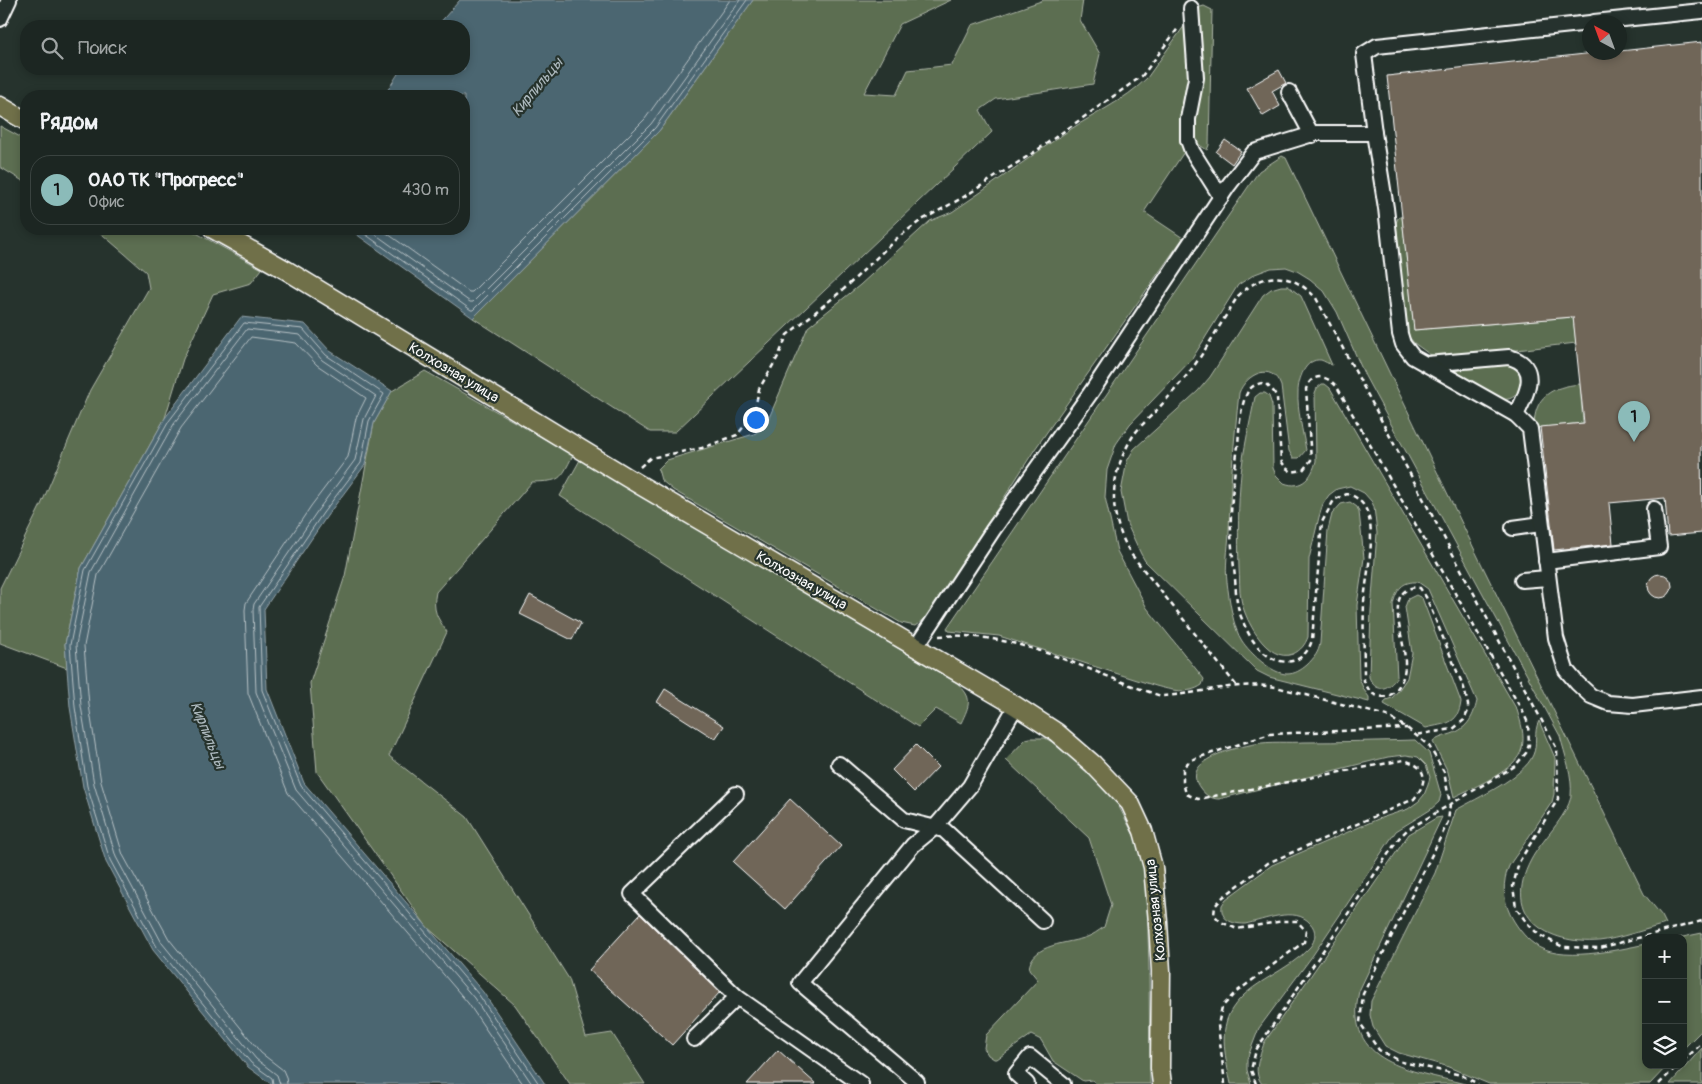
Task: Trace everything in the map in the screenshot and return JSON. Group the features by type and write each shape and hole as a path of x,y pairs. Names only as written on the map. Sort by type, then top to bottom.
{"main road":[{"path":"0,106 20,118"},
{"name":"Колхозная улица","path":"224,235 286,270 628,478 920,642 1056,732 1093,764 1130,803 1143,831 1154,867 1161,971 1160,1068 1162,1084"}],"street":[{"path":"0,19 9,0"},
{"path":"1191,8 1196,78 1188,120 1188,140 1192,151 1221,197"},
{"path":"1627,19 1702,11"},
{"path":"1582,24 1377,46 1364,54 1386,208 1401,340 1413,357 1516,415 1530,429 1556,638 1566,670 1591,696 1608,702 1633,705 1702,697"},
{"path":"1289,92 1312,135"},
{"path":"920,642 993,530 1092,391 1221,197 1254,152 1312,135 1374,132"},
{"path":"1427,364 1509,356 1519,359 1527,368 1529,383 1526,395 1516,415"},
{"path":"1546,561 1658,547 1654,509"},
{"path":"1513,528 1542,524"},
{"path":"1522,580 1548,578"},
{"path":"916,1082 800,983 913,845 934,827 970,786 1016,706"},
{"path":"839,764 904,820 944,830 1043,921"},
{"path":"736,794 632,894 737,997 861,1084"},
{"path":"694,1038 737,997"},
{"path":"1027,1084 1016,1074 1030,1057 1063,1084"}],"path":[{"path":"628,478 650,458 702,448 737,435 754,414 759,389 779,355 787,335 844,289 896,239 920,221 962,198 1019,162 1142,76 1191,8"},
{"path":"1236,685 1131,554 1117,524 1113,483 1118,467 1133,435 1191,370 1238,296 1255,283 1278,276 1299,283 1316,298 1557,749 1558,799 1519,862 1513,886 1516,908 1539,935 1563,947 1600,948 1702,922"},
{"path":"1256,1084 1251,1070 1256,1050 1399,838 1407,830 1508,772 1526,753 1528,723 1337,387 1329,380 1320,376 1308,384 1306,389 1311,460 1303,470 1292,472 1281,461 1277,398 1265,383 1253,386 1248,392 1240,419 1231,513 1237,602 1241,618 1256,645 1267,655 1288,662 1297,660 1306,654 1312,640 1322,522 1329,507 1338,497 1348,494 1358,498 1368,512 1370,527 1371,549 1364,602 1364,681 1368,690 1375,695 1384,697 1393,693 1400,684 1405,664 1398,602 1404,591 1415,587 1420,588 1426,597 1464,688 1468,705 1467,716 1464,720 1452,729 1415,735"},
{"path":"920,642 958,635 983,637 1028,646 1161,696 1182,695 1236,685 1276,687 1387,716 1407,728 1429,746 1441,764 1447,781 1450,804 1448,822 1363,994 1360,1023 1379,1050 1402,1062 1462,1075 1478,1084"},
{"path":"1225,1084 1218,1025 1222,1007 1235,993 1304,942 1306,931 1297,921 1283,921 1237,929 1221,922 1214,915 1215,906 1223,897 1268,863 1414,799 1424,783 1424,776 1418,766 1404,760 1198,799 1186,794 1183,782 1183,767 1191,760 1270,734 1407,728"},
{"path":"1687,1057 1702,1043"},
{"path":"1658,1084 1674,1069"}],"green space":[{"path":"753,0 951,0 900,24 864,93 896,95 908,70 952,65 972,25 1044,0 1083,0 1080,20 1100,54 1093,84 996,99 980,110 992,132 675,432 650,432 473,318 659,131"},
{"path":"1204,6 1212,10 1209,145 1207,150 1192,140 1144,212 1183,238 1035,449 929,616 915,626 901,623 673,490 661,480 658,469 667,460 754,434 763,428 808,327 860,285 930,221 952,212 1068,131 1119,100 1138,86 1147,78 1197,8"},
{"path":"0,126 20,137 20,179 0,167"},
{"path":"1282,156 1286,158 1480,561 1644,894 1662,916 1666,924 1607,940 1580,941 1562,938 1547,932 1534,923 1526,911 1522,897 1523,880 1535,853 1565,812 1571,796 1570,773 1560,736 1365,376 1337,312 1324,291 1297,271 1286,267 1271,268 1255,274 1238,285 1192,359 1130,424 1116,444 1107,470 1105,497 1117,551 1147,608 1204,679 1202,685 1185,691 1168,689 999,636 949,631 947,628 1259,171"},
{"path":"1402,216 1414,330 1573,317 1576,343 1449,358 1429,354 1414,343 1407,334 1396,223 1398,218"},
{"path":"103,235 200,235 262,269 251,283 213,294 183,359 165,418 81,568 65,644 67,668 0,643 0,588 41,505 90,390 149,288 146,272"},
{"path":"1288,286 1301,296 1332,365 1321,360 1315,360 1307,366 1301,376 1298,387 1298,406 1306,450 1299,458 1293,458 1289,451 1281,386 1277,378 1266,372 1259,373 1247,380 1239,393 1232,463 1226,564 1232,613 1236,629 1242,641 1268,667 1287,674 1298,671 1307,665 1316,655 1320,643 1328,530 1332,514 1341,504 1350,502 1357,507 1359,512 1364,558 1357,605 1359,678 1369,697 1369,702 1269,677 1257,671 1145,561 1127,524 1121,492 1127,461 1134,449 1198,391 1210,377 1263,295 1271,289"},
{"path":"1506,365 1517,369 1523,379 1517,393 1507,399 1496,398 1452,371"},
{"path":"425,371 573,455 562,475 558,478 549,481 532,482 436,592 436,614 447,632 389,756 467,817 569,979 586,1037 612,1033 645,1084 570,1084 515,1005 427,927 317,772 310,683 345,576 374,423 392,391"},
{"path":"1322,384 1330,388 1517,710 1523,734 1522,748 1518,756 1503,771 1454,797 1448,772 1433,742 1464,727 1471,718 1477,701 1428,589 1418,582 1408,583 1401,587 1396,594 1393,604 1397,677 1390,685 1378,688 1369,677 1371,610 1377,533 1374,507 1364,493 1350,486 1337,489 1329,495 1323,504 1309,559 1308,637 1300,649 1293,654 1283,655 1274,652 1258,637 1243,607 1240,595 1239,568 1239,497 1244,454 1255,397 1260,393 1265,393 1269,396 1272,405 1273,468 1276,475 1284,483 1296,485 1309,477 1316,461 1315,393"},
{"path":"1580,384 1583,423 1534,428 1537,408 1546,395 1570,385"},
{"path":"580,460 957,683 968,697 968,706 961,723 936,709 918,727 560,496"},
{"path":"1416,595 1422,598 1461,702 1457,715 1450,722 1426,728 1384,704 1386,700 1392,698 1407,678 1412,653 1405,607 1408,599"},
{"path":"1539,721 1555,758 1554,794 1552,802 1509,866 1504,884 1508,908 1514,922 1523,934 1534,944 1545,950 1558,953 1588,954 1642,945 1642,1069 1664,1069 1650,1084 1489,1084 1446,1066 1399,1053 1385,1046 1373,1027 1370,1015 1371,1001 1435,873 1456,810 1510,779 1528,763 1535,747"},
{"path":"1045,738 1079,762 1116,801 1141,849 1147,895 1150,1084 1097,1084 1092,1080 1083,1081 1053,1061 1041,1040 1031,1035 997,1059 988,1055 984,1048 986,1035 1038,980 1029,969 1031,960 1036,954 1043,949 1087,937 1098,931 1104,927 1111,905 1089,838 1006,760 1026,739"},
{"path":"1415,740 1429,753 1441,795 1439,802 1430,810 1396,831 1313,955 1259,1028 1247,1059 1247,1070 1251,1084 1231,1084 1225,1056 1224,1036 1225,1027 1232,1009 1249,991 1301,956 1312,944 1315,935 1310,923 1296,915 1279,916 1245,924 1231,922 1225,918 1222,905 1226,899 1272,865 1378,819 1408,809 1424,795 1430,777 1426,765 1418,757 1406,755 1388,757 1219,799 1208,796 1200,788 1196,778 1197,770 1203,763 1224,752 1261,743"},
{"path":"1442,817 1359,991 1357,1016 1361,1035 1372,1049 1386,1060 1404,1068 1465,1084 1262,1084 1257,1069 1264,1043 1409,834 1436,818"},
{"path":"1702,933 1702,1030 1687,1045 1687,979 1687,936"},
{"path":"1702,1048 1702,1084 1670,1084 1683,1069 1687,1069 1687,1065"}],"water":[{"name":"Кирпильцы","path":"460,0 753,0 659,131 473,318 357,235 470,235 470,90 388,90 397,75 470,75 470,20 442,20"},
{"name":"Кирпильцы","path":"241,317 305,324 330,351 392,391 374,423 365,465 327,516 264,609 267,689 304,783 483,992 545,1084 271,1084 248,1067 153,950 106,862 83,787 70,707 65,644 81,568 165,418"}],"building":[{"path":"1702,42 1702,533 1668,536 1665,498 1609,503 1613,544 1554,550 1540,427 1584,423 1573,317 1414,330 1387,76 1582,54 1582,60 1627,60 1627,50"},
{"path":"1279,70 1286,83 1272,91 1280,106 1263,116 1247,88"},
{"path":"1225,140 1241,151 1232,164 1216,152"},
{"path":"1660,574 1668,578 1672,586 1668,594 1660,598 1652,594 1648,586 1652,578"},
{"path":"530,595 581,623 572,640 520,614"},
{"path":"665,689 724,726 715,739 657,702"},
{"path":"916,745 938,767 914,792 892,770"},
{"path":"790,799 841,846 785,909 733,862"},
{"path":"640,914 720,992 672,1045 589,970"},
{"path":"778,1050 816,1084 747,1084"}],"place":[{"name":"ОАО ТК \"Прогресс\"","path":"1634,442"}]}
